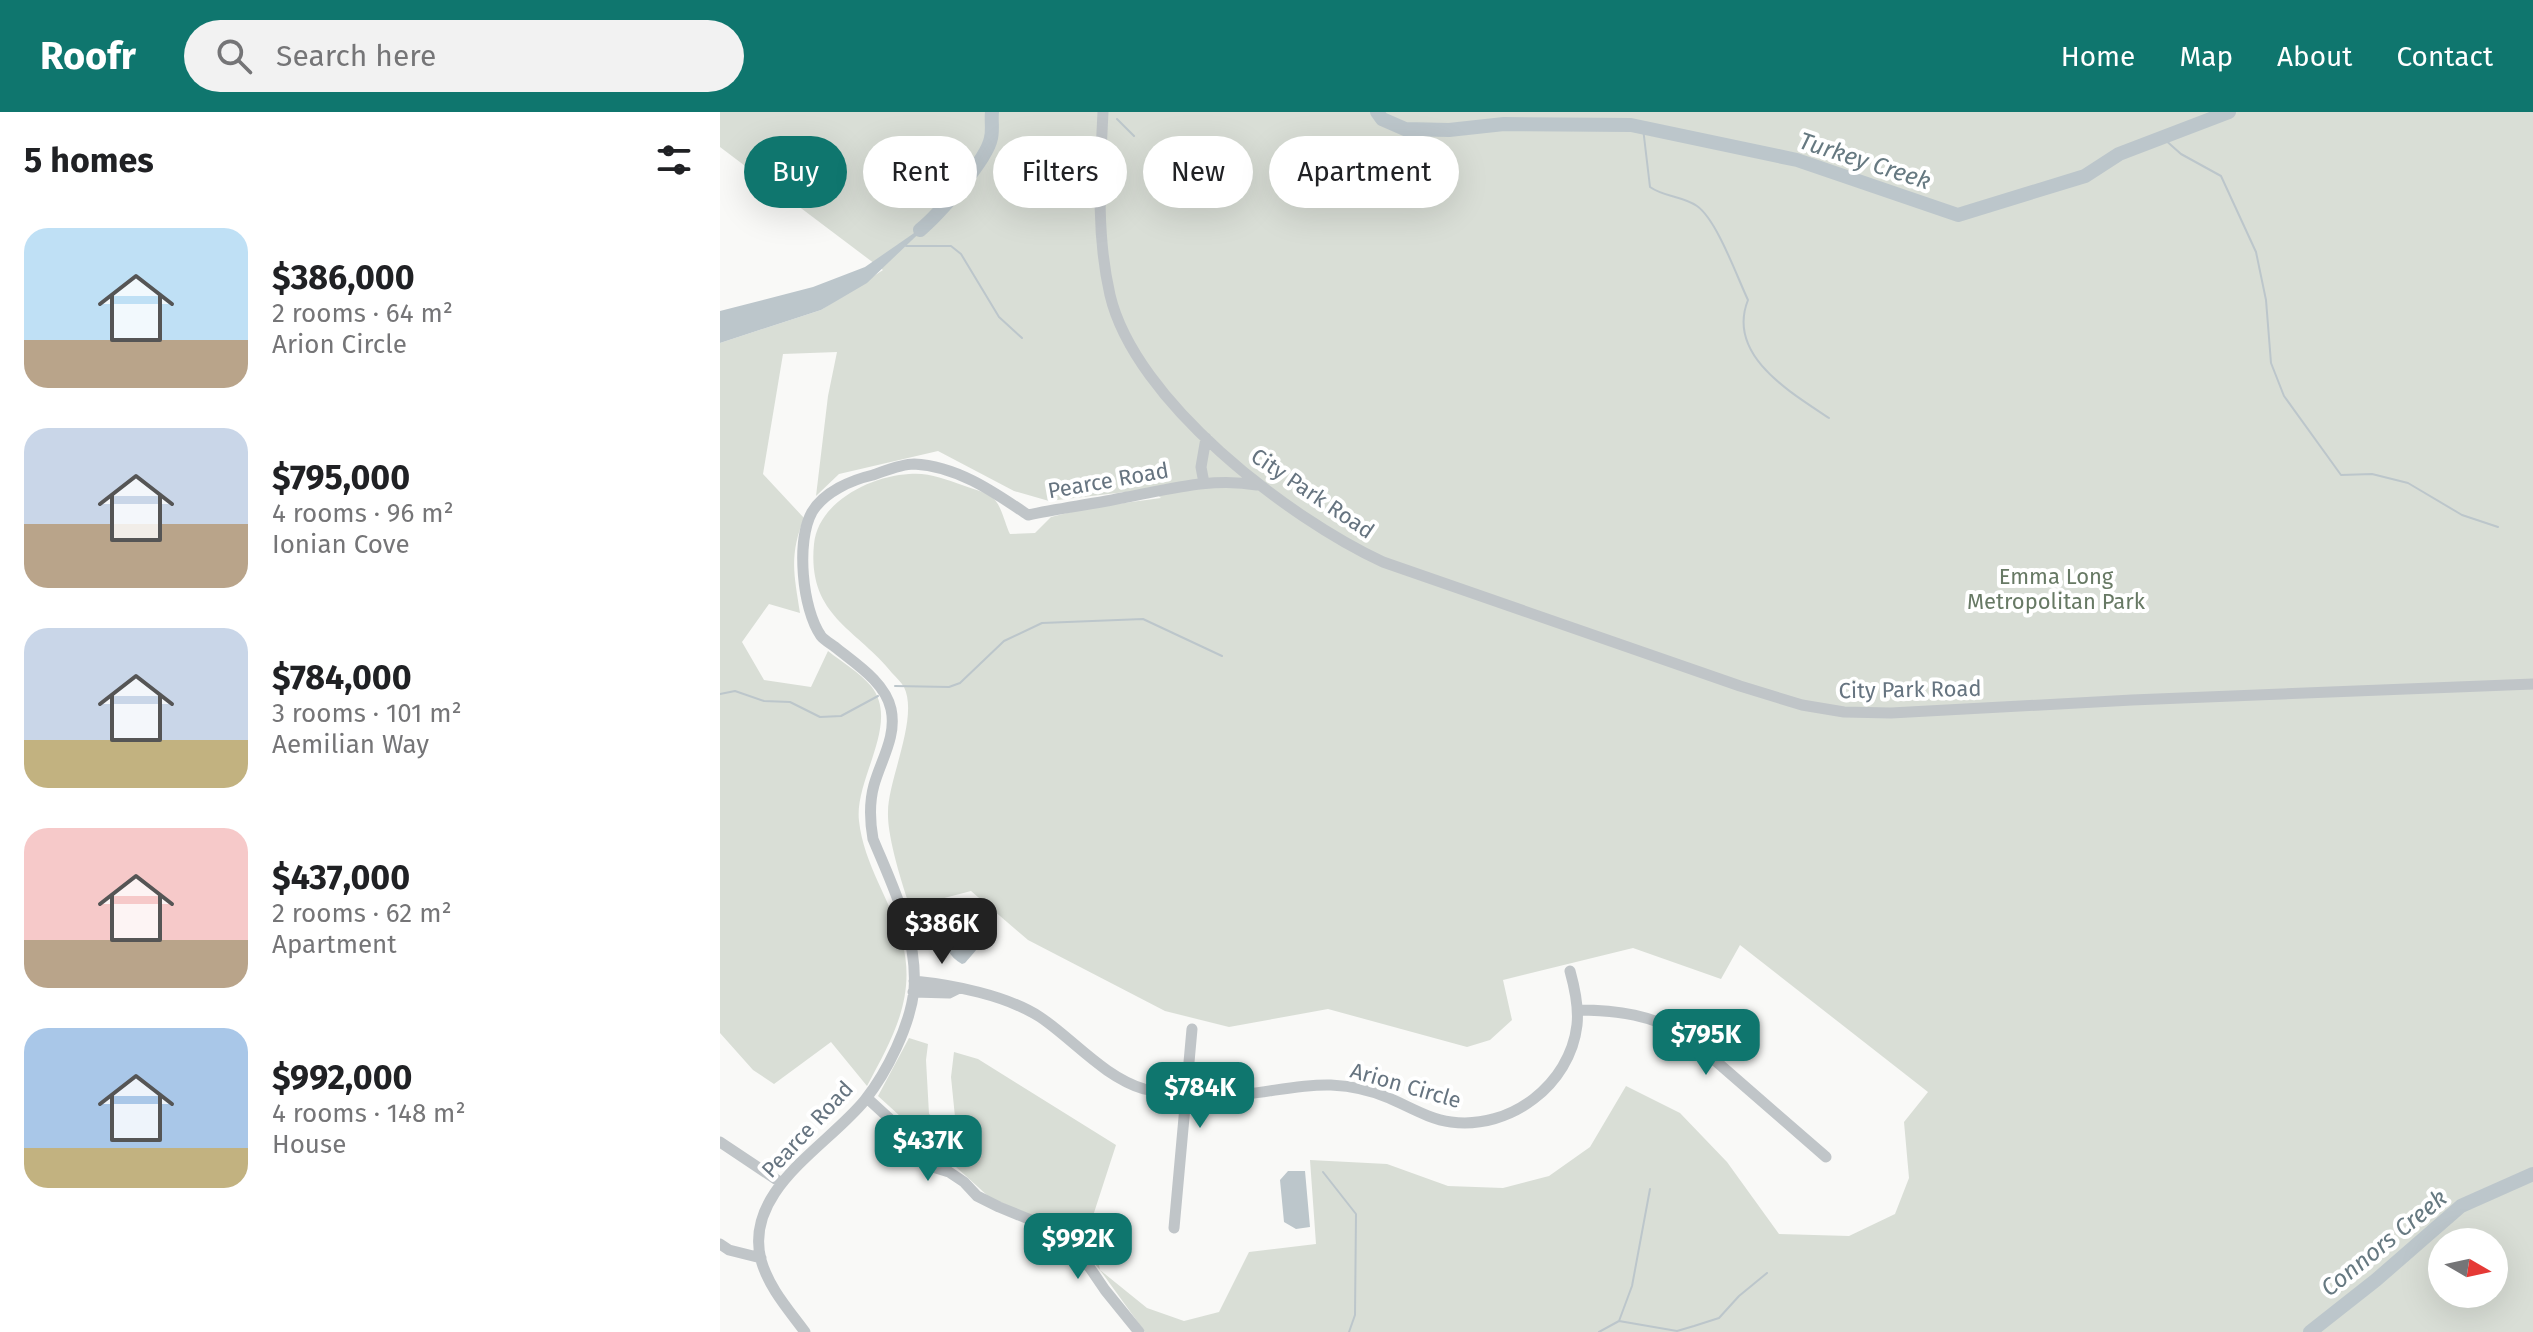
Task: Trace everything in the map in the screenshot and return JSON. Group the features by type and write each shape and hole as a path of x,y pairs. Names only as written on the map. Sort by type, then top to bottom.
{"street":[{"name":"City Park Road","path":"1103,112 1100,221 1105,269 1114,308 1130,343 1153,380 1206,438 1262,486 1350,545 1394,566 1740,686 1823,709 1891,713 2533,684"},
{"path":"1204,483 1201,467 1206,438"},
{"name":"Pearce Road","path":"805,1332 773,1290 761,1258 760,1234 767,1207 780,1182 867,1098 903,1031 914,986 908,930 873,839 871,825 874,786 893,726 891,707 881,688 867,673 821,636 806,599 803,542 813,511 836,490 855,479 911,464 938,468 977,481 1028,515 1204,483 1232,482 1262,486"},
{"name":"Arion Circle","path":"914,986 949,993 957,989 1007,1000 1039,1016 1113,1074 1145,1089 1236,1095 1309,1085 1343,1085 1374,1092 1442,1120 1469,1123 1523,1107 1553,1080 1572,1044 1578,1010 1570,971"},
{"path":"1578,1010 1634,1014 1666,1023 1687,1036 1826,1157"},
{"path":"1174,1228 1192,1029"},
{"path":"867,1098 895,1123 916,1153 925,1160 964,1182 977,1196 1053,1229 1090,1268 1139,1332"},
{"path":"720,1142 780,1182"},
{"path":"720,1244 729,1250 761,1258"}],"green space":[{"name":"Emma Long Metropolitan Park","path":"720,112 2533,112 2533,1332 1145,1332 1100,1270 1147,1308 1184,1321 1219,1312 1249,1252 1316,1244 1310,1160 1387,1164 1448,1186 1503,1188 1549,1176 1590,1147 1626,1086 1680,1113 1727,1162 1779,1234 1849,1236 1895,1214 1909,1178 1904,1122 1928,1092 1740,945 1721,979 1633,948 1503,980 1512,1020 1490,1040 1467,1047 1328,1009 1229,1027 1165,1011 1028,940 971,891 910,907 888,822 889,798 906,731 908,700 901,683 837,619 818,588 814,544 825,516 836,504 863,486 909,474 936,476 988,495 997,503 1010,534 1035,533 1051,517 1087,508 1161,498 1151,489 1049,501 1014,491 938,451 839,474 816,496 828,396 837,352 783,354 763,474 804,518 795,554 800,613 769,604 742,642 764,680 811,687 828,651 867,681 879,701 879,734 863,787 859,821 866,853 902,941 906,961 904,999 893,1034 867,1086 831,1042 774,1084 753,1070 720,1033 720,343 821,310 883,270 801,208 847,208 847,136 744,136 744,165 720,147"},
{"path":"909,1038 928,1044 929,1114 944,1124 955,1117 951,1077 954,1052 978,1059 1116,1145 1090,1225 1100,1270 1067,1232 989,1197 878,1096"}],"shaded area":[{"path":"933,220 867,283 821,310 720,343 720,311 813,287 865,267"},
{"path":"967,919 981,921 984,933 977,948 962,964 947,950 941,930"},
{"path":"1288,1171 1305,1171 1310,1227 1296,1229 1284,1222 1280,1180"}],"waterway":[{"name":"Turkey Creek","path":"920,230 981,160 991,138 992,112"},
{"name":"Turkey Creek","path":"1377,112 1382,119 1405,129 1449,130 1504,124 1631,125 1797,160 1958,215 2085,176 2119,154 2229,112"},
{"path":"1117,119 1134,136"},
{"path":"1643,128 1650,187 1697,206 1712,223 1726,250 1748,300 1744,320 1746,338 1754,355 1780,384 1829,418"},
{"path":"2163,138 2181,154 2221,176 2256,252 2266,300 2271,363 2284,396 2341,475 2372,474 2408,483 2462,515 2498,527"},
{"path":"906,246 951,246 961,254 999,317 1022,338"},
{"path":"895,686 949,687 960,683 1004,641 1042,623 1143,619 1222,656"},
{"path":"720,694 735,691 764,701 790,702 820,717 841,716 878,696"},
{"path":"1323,1172 1356,1214 1355,1315 1349,1332"},
{"name":"Connors Creek","path":"2310,1332 2461,1206 2533,1174"},
{"path":"1599,1332 1619,1321 1632,1286 1650,1189"},
{"path":"1619,1321 1677,1331 1719,1318 1767,1273"}]}
